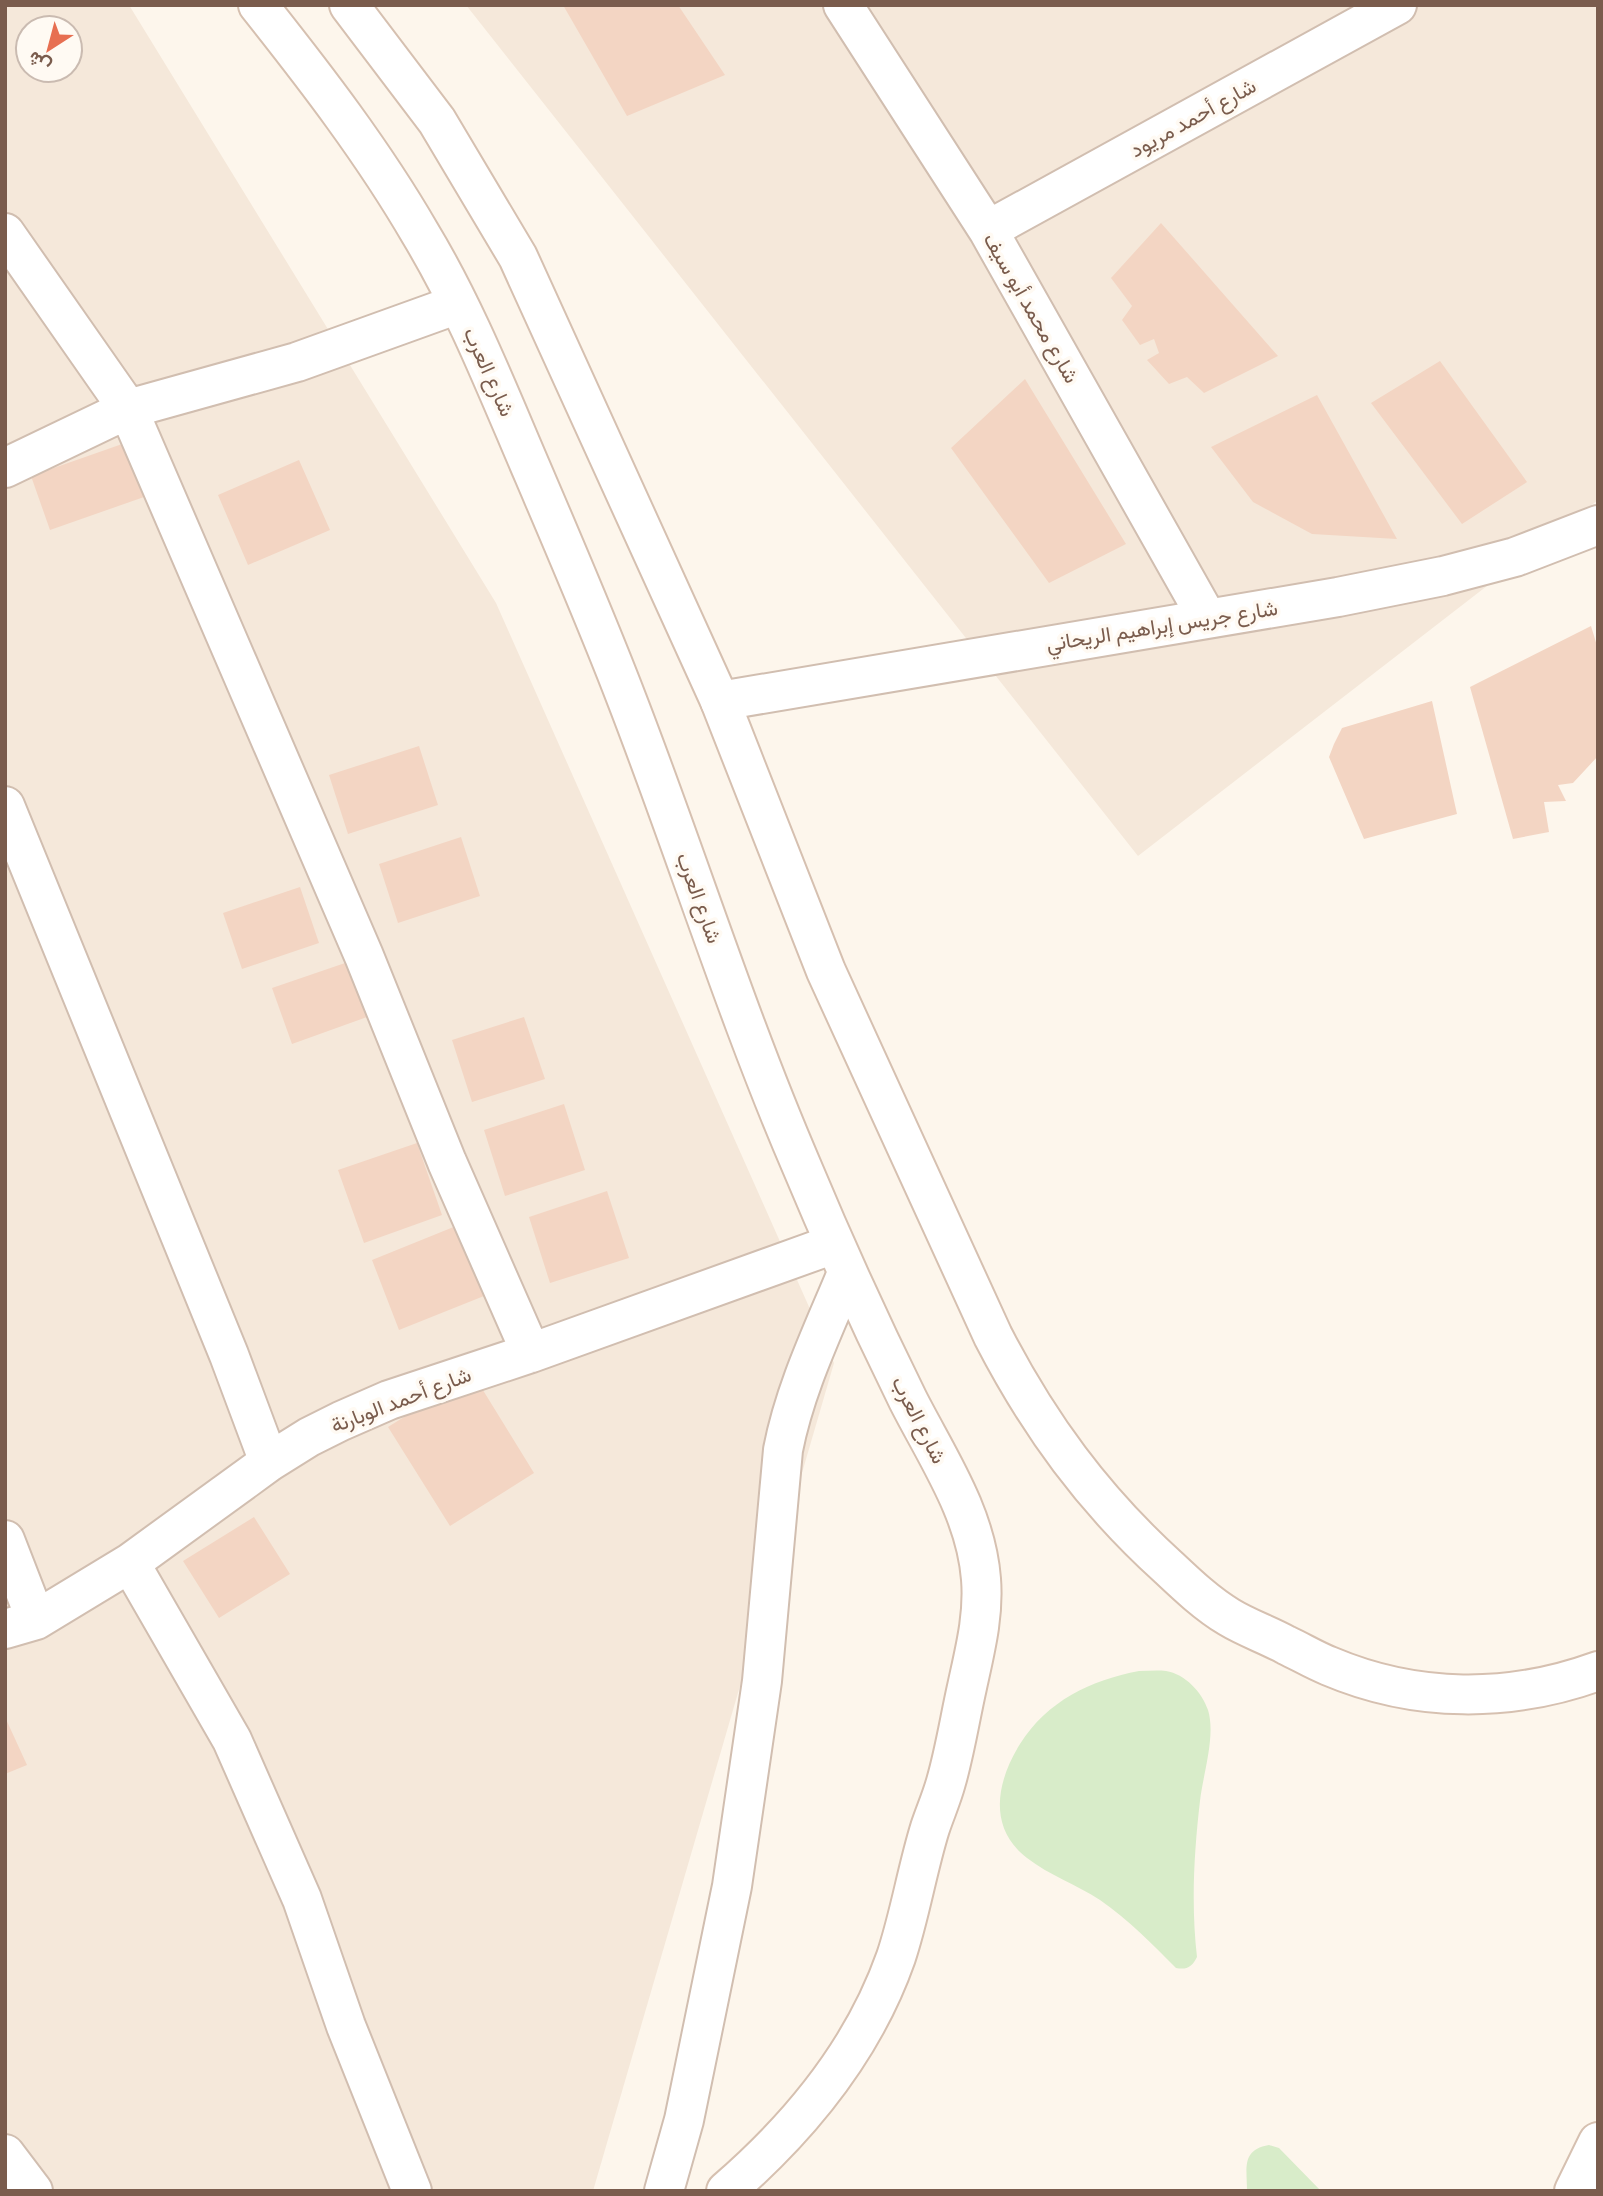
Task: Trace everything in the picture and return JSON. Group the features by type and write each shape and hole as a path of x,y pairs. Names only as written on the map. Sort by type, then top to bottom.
{"street":[{"name":"شارع العرب","path":"258,5 310,70 369,153 422,235 458,304 510,418 627,700 781,1120 841,1258 965,1511 979,1561 981,1615 978,1642 946,1781 928,1835 897,1954 883,1990 833,2077 791,2130 726,2191"},
{"path":"349,5 437,121 518,257 720,701 826,971 993,1336 1015,1379 1063,1452 1101,1500 1184,1581 1229,1617 1328,1666 1369,1681 1454,1695 1498,1694 1534,1689 1598,1671"},
{"name":"شارع محمد أبو سيف","path":"843,5 988,230 1207,618"},
{"name":"شارع أحمد مريود","path":"988,230 1397,5"},
{"path":"5,233 128,410 359,944 447,1162 531,1353"},
{"path":"5,468 128,410 297,362 458,304"},
{"name":"شارع جريس إبراهيم الريحاني","path":"720,701 1338,597 1443,576 1515,557 1598,525"},
{"path":"5,806 229,1355 269,1462"},
{"path":"664,2191 684,2120 734,1873 762,1681 783,1450 800,1385 841,1258"},
{"name":"شارع أحمد الوبارنة","path":"21,1624 130,1563 269,1462 309,1437 389,1400 531,1353 841,1258"},
{"path":"5,1540 21,1624"},
{"path":"130,1563 232,1740 302,1899 346,2026 412,2191"},
{"path":"1574,2191 1598,2142"},
{"path":"5,2154 33,2191"}],"shaded area":[{"path":"5,5 129,5 496,603 834,1363 593,2191 5,2191"},
{"path":"466,5 1598,5 1598,500 1138,856"}],"green space":[{"path":"1139,1671 1166,1671 1186,1680 1202,1697 1210,1720 1210,1743 1200,1801 1195,1859 1194,1918 1197,1957 1191,1965 1183,1969 1176,1968 1130,1924 1100,1900 1027,1858 1014,1846 1001,1818 1002,1788 1012,1758 1043,1716 1057,1704 1087,1687"},
{"path":"1269,2145 1279,2148 1321,2191 1247,2191 1250,2156 1260,2147"}],"building":[{"path":"563,5 678,5 725,75 627,116"},
{"path":"1161,223 1278,356 1204,393 1187,377 1169,384 1147,360 1159,353 1154,339 1140,345 1122,320 1132,306 1111,278"},
{"path":"1440,361 1527,482 1462,524 1371,403"},
{"path":"1025,379 1126,544 1049,583 951,448"},
{"path":"1317,395 1397,539 1312,534 1253,502 1211,447"},
{"path":"125,443 144,497 50,530 31,476"},
{"path":"299,460 330,530 248,565 218,495"},
{"path":"1591,626 1598,649 1598,756 1573,783 1558,785 1566,801 1544,802 1549,832 1513,839 1470,687"},
{"path":"1432,701 1457,814 1364,839 1329,757 1334,744 1342,728"},
{"path":"419,746 438,805 348,834 329,775"},
{"path":"461,837 480,896 398,923 379,864"},
{"path":"300,887 319,943 242,969 223,913"},
{"path":"348,962 367,1017 292,1044 272,988"},
{"path":"524,1017 545,1079 472,1102 452,1040"},
{"path":"564,1104 585,1170 505,1196 484,1130"},
{"path":"417,1143 442,1215 364,1243 338,1170"},
{"path":"607,1191 629,1258 550,1283 529,1217"},
{"path":"456,1226 484,1296 399,1330 372,1260"},
{"path":"473,1374 534,1473 450,1526 388,1427"},
{"path":"254,1517 290,1574 219,1618 183,1561"},
{"path":"5,1717 27,1765 5,1774"}]}
